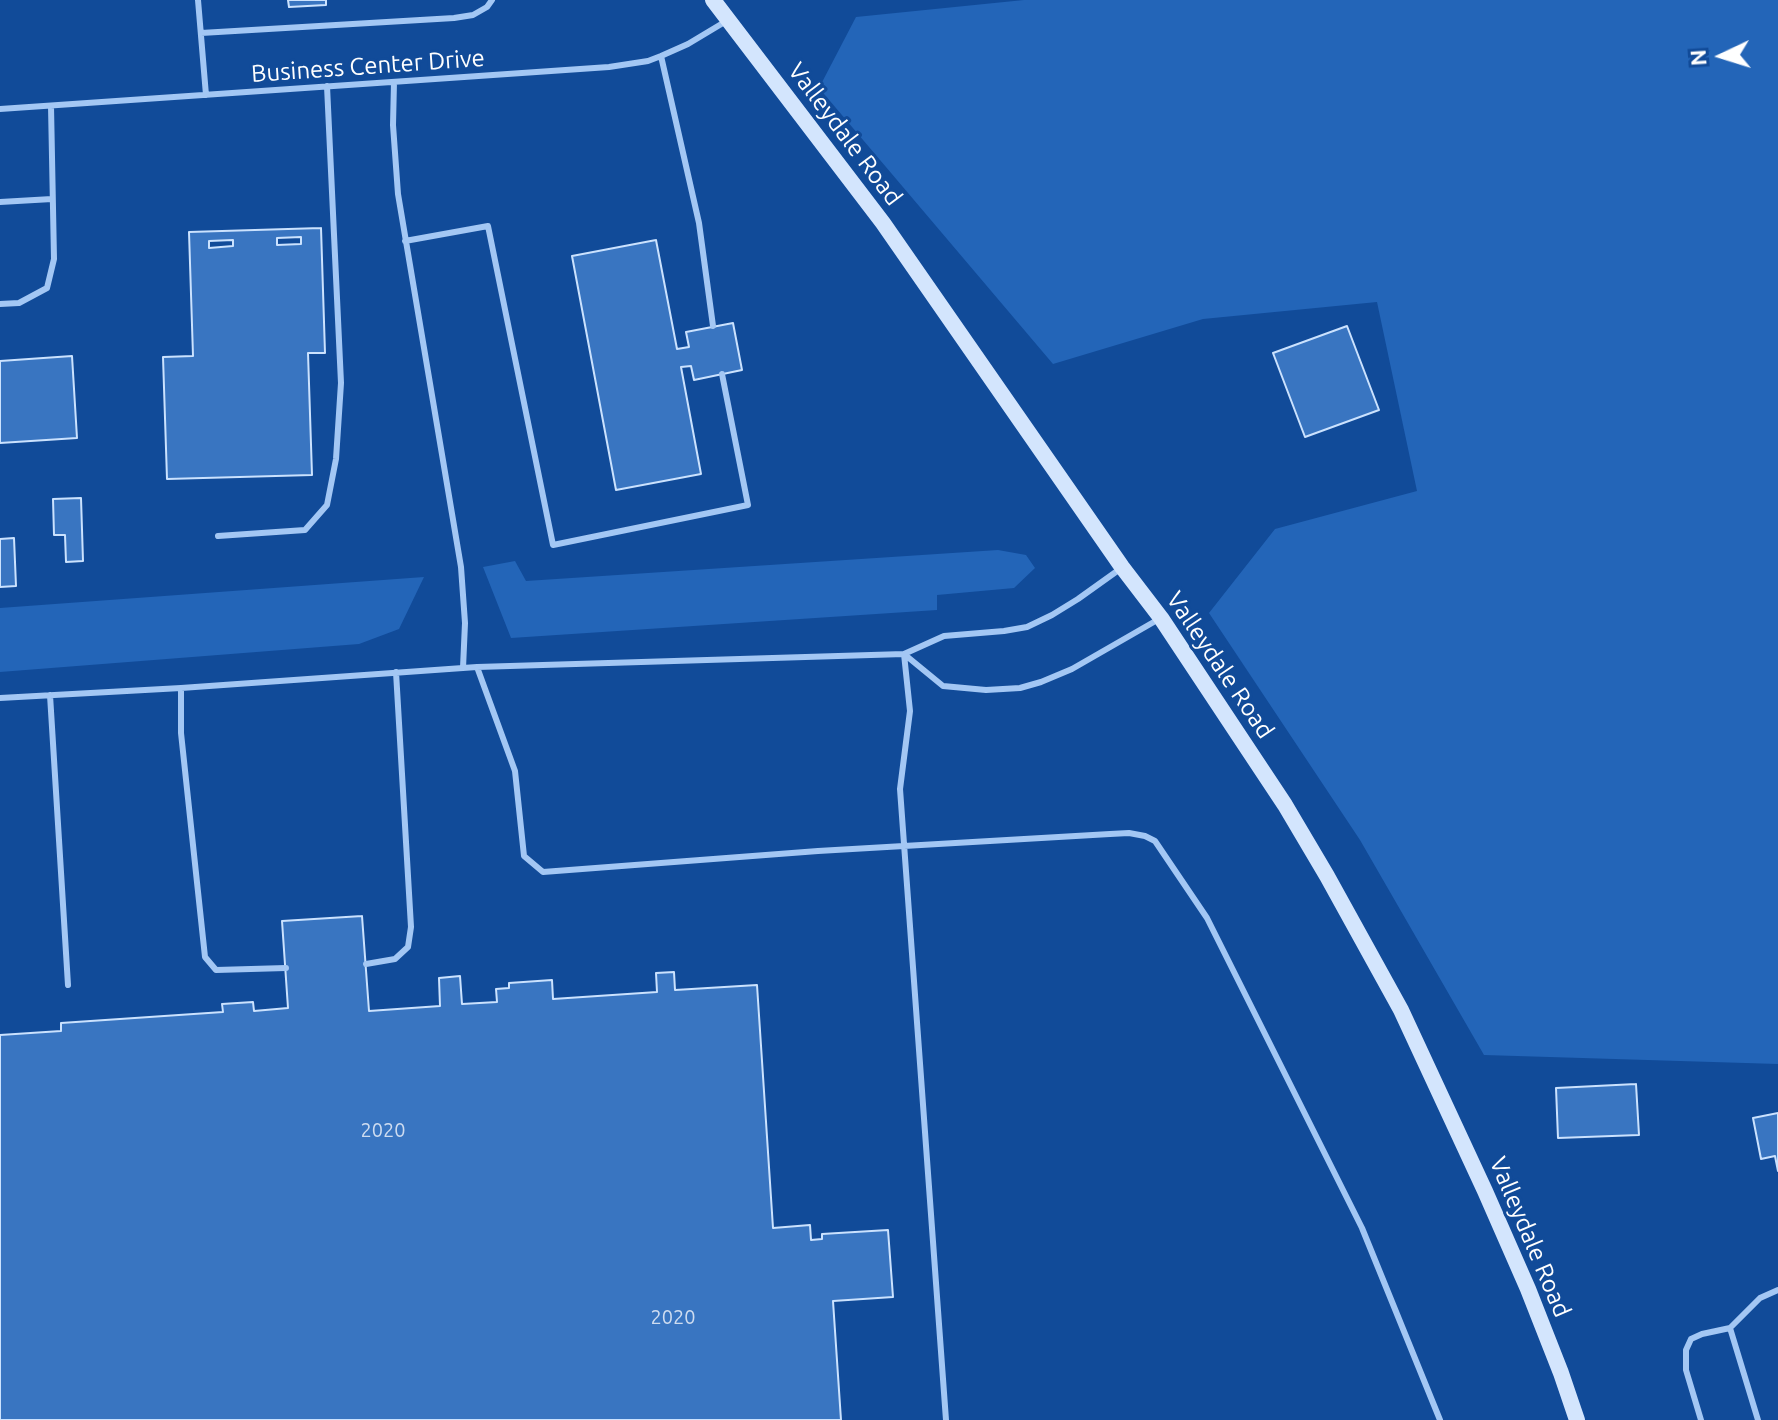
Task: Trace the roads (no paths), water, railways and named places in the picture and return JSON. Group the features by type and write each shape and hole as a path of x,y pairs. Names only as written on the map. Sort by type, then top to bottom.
{"main road":[{"name":"Valleydale Road","path":"713,0 883,223 1122,567 1161,618 1285,805 1401,1010 1522,1275 1577,1420"}],"lane":[{"path":"198,0 206,95"},
{"path":"201,33 454,18 473,15 492,0"},
{"name":"Business Center Drive","path":"0,109 609,67 661,56 728,20"},
{"path":"661,56 699,223 713,326"},
{"path":"394,82 398,194 461,567 465,623 463,668"},
{"path":"218,536 305,530 327,505 336,459 341,383 327,86"},
{"path":"0,304 19,303 47,288 54,259 51,106"},
{"path":"0,202 52,199"},
{"path":"405,241 488,226 553,545 748,505 722,374"},
{"path":"0,698 477,667 904,654 944,636 1027,627 1078,599 1122,567"},
{"path":"904,654 943,686 986,690 1020,688 1072,669 1161,618"},
{"path":"904,654 910,711 900,789 946,1420"},
{"path":"477,667 515,771 524,856 543,872 1129,833 1155,841 1207,918 1362,1228 1440,1420"},
{"path":"366,964 395,959 408,947 411,927 396,672"},
{"path":"181,688 181,733 205,957 216,970 286,968"},
{"path":"50,695 68,985"},
{"path":"1701,1420 1686,1370 1686,1350 1691,1339 1730,1328 1760,1298 1778,1290"},
{"path":"1730,1328 1758,1420"}]}
